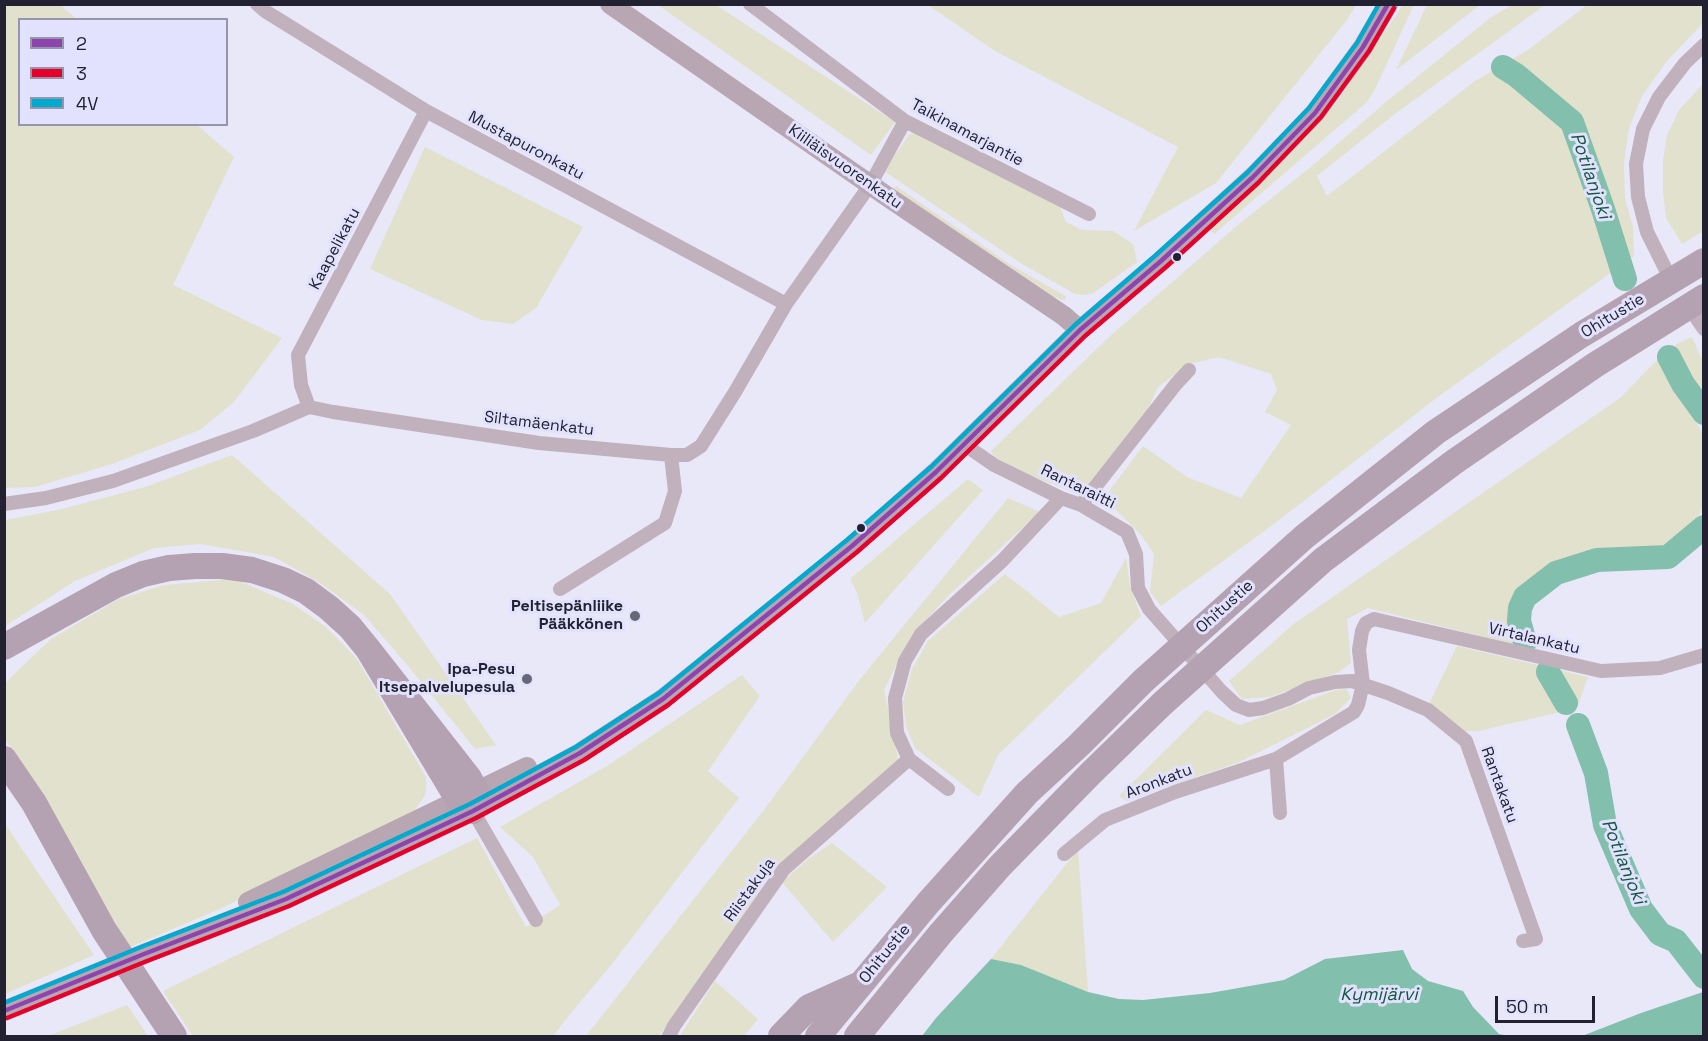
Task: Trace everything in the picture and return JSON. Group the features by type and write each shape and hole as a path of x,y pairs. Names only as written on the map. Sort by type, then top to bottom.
{"highway":[{"name":"Ohitustie","path":"818,1036 928,903 1027,793 1143,681 1304,537 1436,432 1581,335 1704,261"},
{"name":"Ohitustie","path":"857,1036 941,933 1091,772 1163,703 1323,560 1482,442 1595,365 1701,315"},
{"path":"4,647 116,585 142,574 169,568 222,566 252,570 283,580 306,591 350,627 469,778 470,802"},
{"path":"4,665 87,602"},
{"path":"4,759 34,803 104,930"},
{"path":"4,791 69,885 104,930 174,1036"},
{"path":"782,1036 809,1006 861,984"}],"main road":[{"name":"Kiiliäisvuorenkatu","path":"609,4 1064,316 1080,330"},
{"path":"4,1011 286,899 470,802 538,777 663,699 852,546 965,445 1080,330 1114,303 1253,177 1315,113 1363,47 1388,4"}],"street":[{"name":"Mustapuronkatu","path":"257,4 426,111 786,304"},
{"name":"Taikinamarjantie","path":"750,4 905,121 1089,214"},
{"path":"1665,268 1647,232 1638,197 1636,164 1643,129 1659,97 1685,63 1704,45"},
{"name":"Kaapelikatu","path":"309,407 301,385 298,355 426,111"},
{"name":"Siltamäenkatu","path":"309,407 539,443 671,455 687,454 700,446 735,392 786,304 870,185 905,121"},
{"path":"1081,505 1171,389 1189,370"},
{"path":"4,504 46,498 113,481 253,431 309,407"},
{"name":"Rantaraitti","path":"965,445 994,465 1061,498 1081,505 1127,531 1136,554 1138,588 1149,609 1236,705 1249,710 1263,708 1310,688 1335,682 1352,681 1363,684"},
{"path":"560,589 665,523 675,491 671,455"},
{"path":"948,789 909,759 897,733 895,698 905,661 921,634 1002,561 1061,498"},
{"name":"Virtalankatu","path":"1362,631 1366,623 1374,619 1601,671 1660,668 1704,655"},
{"name":"Aronkatu","path":"1064,854 1105,820 1184,789 1276,759 1354,712 1363,684 1359,650 1362,631"},
{"name":"Rantakatu","path":"1363,684 1428,710 1466,741 1536,939 1523,941"},
{"name":"Riistakuja","path":"669,1036 784,869 909,759"},
{"path":"1276,759 1280,813"},
{"path":"470,802 536,920"}],"shaded area":[{"path":"5,4 60,5 76,18 18,18 18,126 198,126 234,157 173,285 282,338 234,402 200,430 112,464 35,487 5,488"},
{"path":"658,5 716,5 895,122 871,155"},
{"path":"928,5 1356,5 1347,20 1216,183 1134,231 1178,147 995,51"},
{"path":"1403,5 1414,5 1367,102 1214,234 1209,229 1226,215 1335,104"},
{"path":"1427,5 1480,5 1396,70"},
{"path":"1512,5 1545,5 1396,113 1317,176 1327,196 1475,81 1528,50 1587,5 1703,5 1703,23 1667,61 1642,96 1629,128 1624,163 1625,198 1633,227 1634,256 1439,396 1274,524 1161,606 1150,592 1154,554 1142,536 1104,498 1143,446 1187,477 1241,498 1291,425 1265,412 1277,390 1271,374 1219,357 1189,364 1158,387 1148,409 1090,489 1073,492 1031,476 995,457 991,451 1109,337 1239,224 1490,18"},
{"path":"1703,84 1703,231 1682,244 1666,218 1663,160 1667,135 1679,110"},
{"path":"915,132 1059,204 1066,222 1082,230 1113,231 1133,244 1137,262 1092,294 1083,295 1075,294 1022,264 884,171 909,135"},
{"path":"425,147 583,227 536,308 513,324 482,320 370,269"},
{"path":"896,186 1011,265 1066,296 1066,299 1062,300 1046,294 890,192"},
{"path":"1692,337 1703,362 1703,398 1675,345"},
{"path":"1659,358 1704,436 1703,506 1697,519 1660,549 1593,550 1551,568 1509,606 1520,646 1368,608 1347,619 1351,663 1339,672 1270,697 1242,699 1229,681 1295,623 1620,398"},
{"path":"232,455 390,594 496,745 475,749 364,615 320,583 274,557 201,544 154,548 75,581 5,626 5,520 62,509 145,487"},
{"path":"968,479 983,490 865,623 857,593 850,579"},
{"path":"1008,498 1040,512 950,594 911,636 884,690 899,765 770,874 717,958 659,1036 586,1036 764,810 861,678"},
{"path":"1126,558 1130,586 1141,616 998,755 979,797 915,748 906,726 903,702 912,669 928,641 1005,574 1059,617 1101,603"},
{"path":"234,579 293,604 326,627 357,659 426,777 426,794 414,811 220,909 130,947 5,739 4,684 51,639 119,599 164,585"},
{"path":"1457,646 1588,677 1577,708 1479,731 1462,731 1429,704"},
{"path":"742,675 760,696 708,771 739,798 615,960 553,1036 193,1036 163,991 477,838 526,927 560,905 533,857 500,827 607,766"},
{"path":"1346,689 1351,698 1335,714 1239,762 1126,801 1119,796 1206,710 1240,725 1336,690"},
{"path":"5,824 94,955 4,994"},
{"path":"832,843 887,887 833,942 782,882 808,859"},
{"path":"1078,849 1088,992 1021,965 991,959"},
{"path":"715,981 758,1019 744,1036 680,1036"},
{"path":"127,1005 148,1036 48,1036"}],"water":[{"name":"Kymijärvi","path":"1403,950 1412,969 1428,981 1463,991 1473,1007 1499,1034 1509,1036 922,1036 991,959 1021,965 1088,992 1119,999 1143,1000 1210,993 1284,980 1325,959"},
{"path":"1703,992 1703,1036 1582,1036 1641,1013"}],"waterway":[{"name":"Potilanjoki","path":"1503,67 1516,75 1572,122 1625,279"},
{"name":"Potilanjoki","path":"1669,357 1683,384 1704,413"},
{"name":"Potilanjoki","path":"1525,642 1519,621 1520,608 1525,597 1556,573 1597,560 1668,557 1704,527"},
{"name":"Potilanjoki","path":"1548,672 1566,703"},
{"name":"Potilanjoki","path":"1578,725 1596,773 1605,825 1641,909 1660,934 1676,941 1704,977"}],"transit line":[{"name":"4V","path":"4,1003 283,892 470,804 576,747 659,693 847,540 931,467 1075,325 1248,172 1309,108 1357,43 1379,4"},
{"name":"2","path":"4,1011 286,899 473,811 580,753 663,699 852,546 936,472 1080,330 1161,261 1253,177 1315,113 1363,47 1388,4"},
{"name":"3","path":"7,1018 289,906 476,818 584,760 668,705 857,552 941,478 1085,336 1166,267 1258,183 1321,117 1369,51 1394,8"}],"place":[{"name":"Peltisepänliike Pääkkönen","path":"635,616"},
{"name":"Ipa-Pesu Itsepalvelupesula","path":"527,679"}]}
